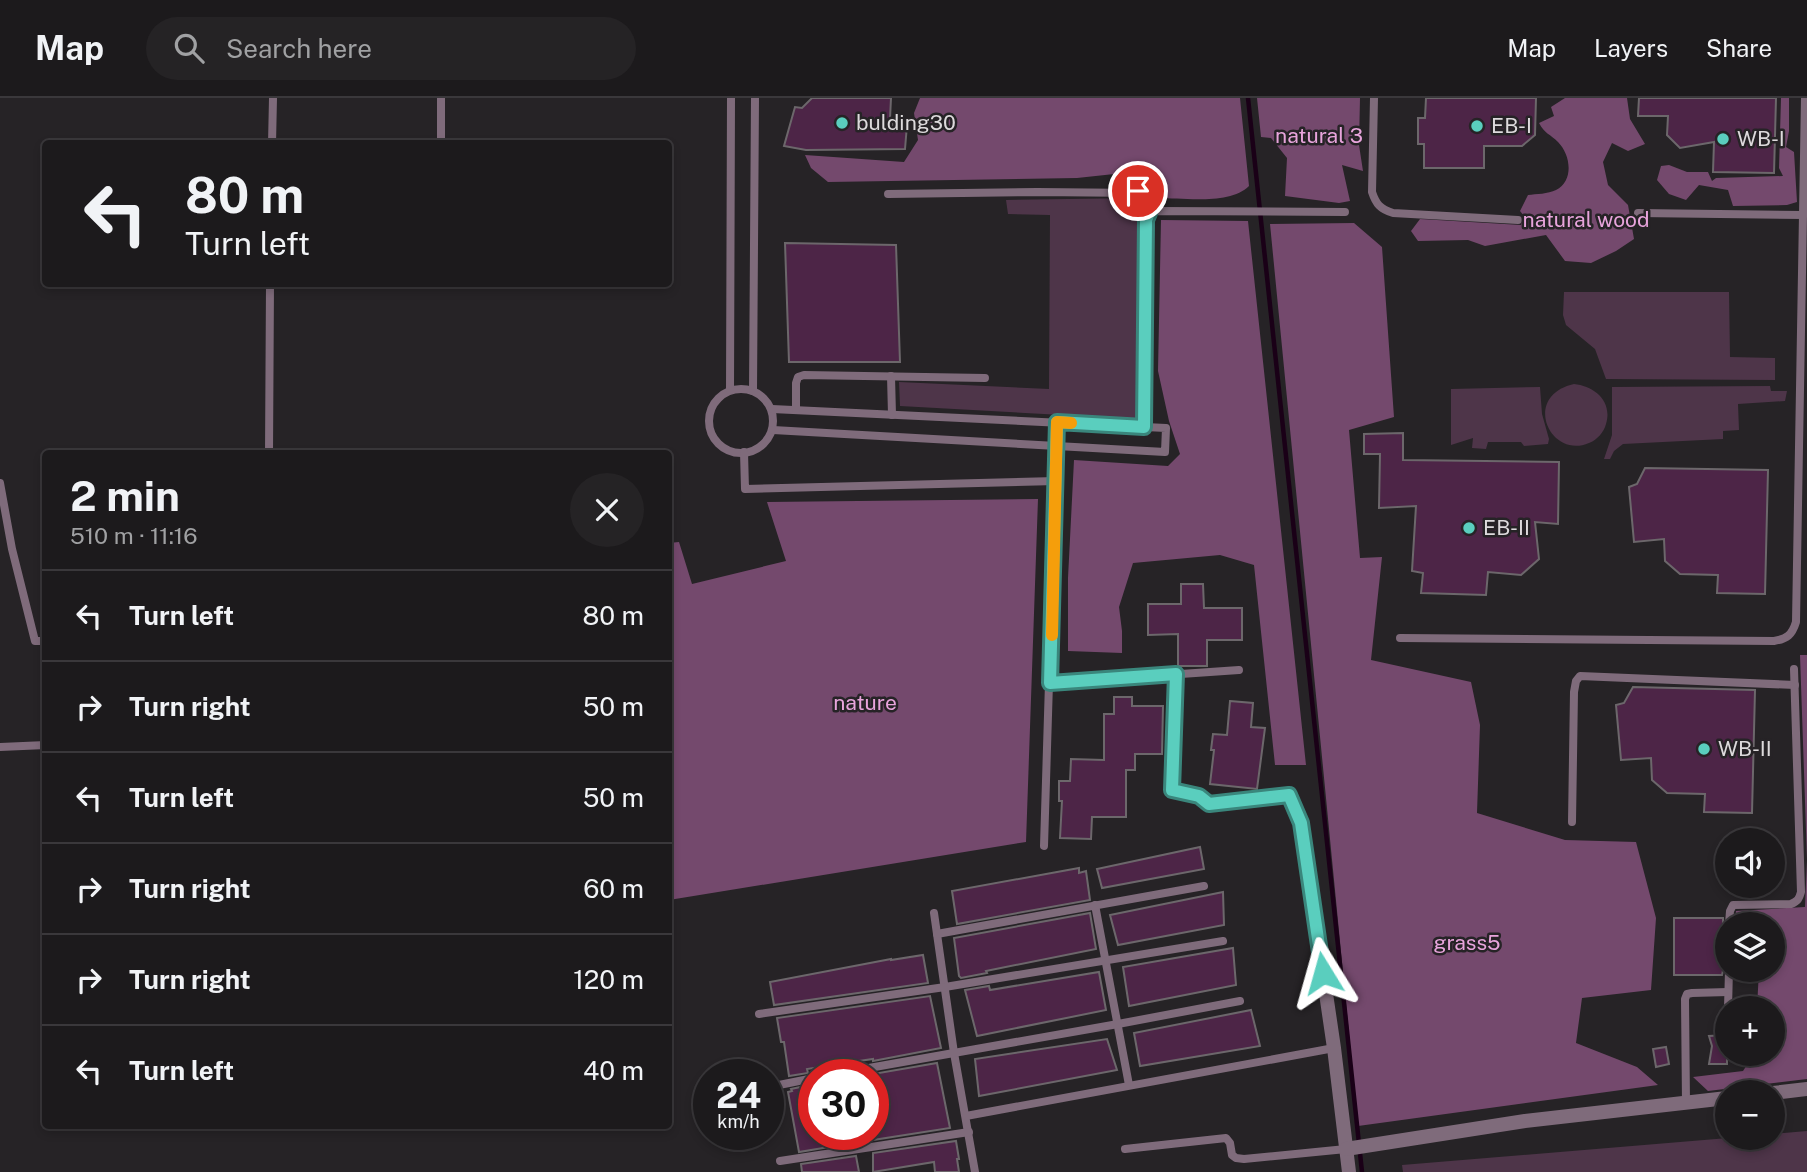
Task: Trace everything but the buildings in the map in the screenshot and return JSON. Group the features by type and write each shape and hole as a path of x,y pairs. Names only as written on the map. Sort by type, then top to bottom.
{"street":[{"path":"1289,795 1301,823 1349,1172"},
{"path":"1785,1092 1807,1089"},
{"path":"1346,1149 1525,1121 1715,1099"}],"lane":[{"path":"272,140 273,98"},
{"path":"441,98 441,140"},
{"path":"730,390 731,98"},
{"path":"753,391 755,98"},
{"path":"1374,98 1372,192 1376,203 1383,210 1393,214 1518,220"},
{"path":"1400,638 1774,641 1785,639 1792,633 1796,622 1803,441 1805,98"},
{"path":"888,194 1138,191 1143,195 1149,213 1146,220 1144,427"},
{"path":"1149,213 1345,212"},
{"path":"1638,214 1803,215"},
{"path":"269,450 270,287"},
{"path":"796,410 796,383 798,377 804,375 985,379"},
{"path":"891,376 891,415"},
{"path":"740,388 759,393 772,409 773,430 759,448 744,453 726,450 717,443 711,433 710,412 721,395 730,390 740,388"},
{"path":"772,409 1166,428 1165,452 773,430"},
{"path":"1044,846 1057,422"},
{"path":"744,453 746,489 1056,481"},
{"path":"0,483 12,549 35,641 42,641"},
{"path":"1730,912 1733,905 1791,904 1797,902 1801,892 1794,669"},
{"path":"1050,683 1238,670"},
{"path":"1176,674 1172,790 1199,796 1209,804 1289,795"},
{"path":"1572,822 1574,692 1580,676 1795,685"},
{"path":"0,747 42,745"},
{"path":"937,934 1204,886"},
{"path":"1095,905 1129,1085"},
{"path":"934,913 954,1053 975,1172"},
{"path":"759,1014 945,987 1223,941"},
{"path":"1728,982 1728,996"},
{"path":"1686,1103 1685,999 1687,994 1692,993 1728,992"},
{"path":"889,1064 1240,1000"},
{"path":"966,1116 1334,1048"},
{"path":"780,1161 969,1132"},
{"path":"1125,1149 1226,1138 1230,1143 1232,1155 1244,1159 1346,1149"}],"shaded area":[{"path":"1139,198 1136,419 900,406 899,382 1049,389 1050,215 1008,214 1006,200"},
{"path":"1564,292 1729,292 1730,357 1775,358 1775,380 1606,379 1595,349 1566,325 1563,315"},
{"path":"1574,384 1595,391 1607,408 1602,433 1589,443 1575,446 1563,443 1553,435 1545,412 1548,401 1558,391"},
{"path":"1770,386 1771,391 1787,391 1785,401 1738,404 1739,430 1723,431 1723,439 1623,444 1614,451 1610,459 1604,459 1612,435 1612,387"},
{"path":"1540,387 1548,444 1524,446 1521,442 1488,442 1486,449 1472,448 1473,438 1451,445 1451,389"},
{"path":"1807,1131 1807,1172 1403,1172 1402,1165 1715,1139 1715,1150 1785,1150 1785,1133"}],"green space":[{"name":"natural 3","path":"920,98 1240,98 1249,186 1241,192 1219,198 1158,198 1152,187 1133,172 1077,178 828,182 811,168 805,155 904,162 918,140 914,113"},
{"name":"natural 3","path":"1257,98 1360,98 1359,145 1363,171 1342,165 1350,201 1339,203 1285,196 1287,158 1271,138 1261,137"},
{"name":"natural wood","path":"1565,98 1627,98 1630,119 1645,144 1628,151 1612,143 1603,162 1608,185 1628,205 1634,239 1591,263 1565,261 1546,235 1485,246 1468,240 1418,241 1411,231 1420,219 1521,225 1524,216 1520,211 1528,195 1549,192 1562,186 1569,168 1566,154 1539,123 1554,116 1551,107"},
{"name":"natural wood","path":"1781,98 1789,98 1786,147 1794,152 1797,202 1787,205 1733,206 1728,190 1699,185 1686,200 1669,194 1657,180 1661,166 1669,165 1687,172 1708,172 1712,181 1716,178 1783,176 1779,168"},
{"path":"1161,220 1248,221 1306,765 1275,765 1254,565 1220,555 1133,563 1119,607 1122,653 1068,651 1068,578 1074,460 1168,466 1180,454 1169,421 1158,371"},
{"name":"grass5","path":"1354,223 1382,247 1394,417 1349,430 1360,558 1382,557 1371,660 1471,682 1480,725 1477,813 1565,840 1636,842 1656,918 1651,990 1582,998 1576,1043 1637,1067 1658,1085 1358,1126 1270,224"},
{"name":"nature","path":"1038,499 1026,842 672,900 672,543 679,542 692,584 786,561 767,502"},
{"path":"1800,655 1807,655 1807,860"},
{"path":"1807,860 1807,1079 1785,1082 1715,1080 1715,1090 1708,1091 1693,1077 1743,1071 1746,1066 1785,1066 1785,996 1758,996 1758,982 1785,982 1785,912 1736,911 1805,907"}],"waterway":[{"path":"1248,98 1362,1172"}],"slow traffic":[{"path":"1052,635 1057,422 1071,423"}],"place":[{"name":"bulding30","path":"842,123"},
{"name":"EB-I","path":"1477,126"},
{"name":"WB-I","path":"1723,139"},
{"name":"EB-II","path":"1469,528"},
{"name":"WB-II","path":"1704,749"}],"route":[{"path":"1138,191 1143,195 1149,213 1146,220 1144,427 1057,422 1050,683 1176,674 1172,790 1199,796 1209,804 1289,795 1301,823 1323,973"}]}
